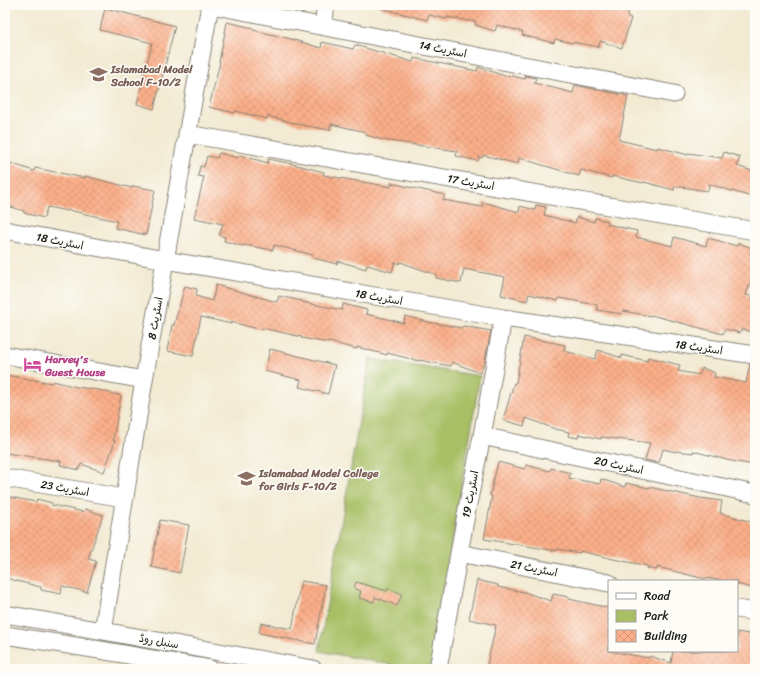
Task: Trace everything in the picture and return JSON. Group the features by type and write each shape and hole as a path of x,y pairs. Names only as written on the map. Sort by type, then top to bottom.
{"street":[{"name":"اسٹریٹ 14","path":"210,5 674,94"},
{"name":"اسٹریٹ 8","path":"103,630 144,380 210,5"},
{"path":"323,26 326,5"},
{"name":"اسٹریٹ 17","path":"187,134 755,231"},
{"name":"اسٹریٹ 18","path":"5,230 165,260 503,318 755,355"},
{"name":"اسٹریٹ 19","path":"438,669 503,318"},
{"path":"5,355 144,380"},
{"name":"اسٹریٹ 20","path":"482,436 755,494"},
{"name":"اسٹریٹ 23","path":"5,478 124,498"},
{"name":"اسٹریٹ 21","path":"459,553 608,583"},
{"path":"738,609 755,612"},
{"name":"سنبل روڈ","path":"5,614 103,630 313,669"},
{"name":"سنبل روڈ","path":"5,635 210,669"}],"green space":[{"path":"370,358 480,376 431,669 414,669 319,651"}],"building":[{"path":"381,5 630,5 627,17 631,18 622,48 600,41 599,47 555,39 554,43 522,35 523,32 497,25 495,31 475,25 476,22 447,17 447,19 429,15 427,20 380,8"},
{"path":"105,8 175,26 154,109 137,104 152,43 100,30"},
{"path":"227,22 321,48 322,42 353,49 355,45 413,62 414,58 477,71 478,67 508,77 508,75 525,79 526,76 536,78 534,83 573,93 575,85 628,96 619,140 657,149 658,147 688,155 688,153 722,158 724,152 740,157 737,166 755,172 755,198 709,184 708,191 675,186 674,190 644,182 612,176 612,178 581,170 579,176 519,158 518,164 483,155 482,158 479,157 478,161 456,156 457,151 383,140 366,135 366,132 331,124 330,130 297,124 268,116 267,119 236,111 235,113 209,107 220,62"},
{"path":"219,153 238,158 239,155 268,163 268,159 324,172 323,175 391,187 391,183 445,195 443,200 482,207 483,202 519,212 520,206 535,210 536,205 546,207 544,215 575,223 577,217 594,222 595,218 608,221 607,224 637,231 636,237 672,246 674,237 706,246 708,238 737,246 739,243 752,248 750,254 755,255 755,269 746,295 755,297 755,333 742,329 740,333 725,329 723,334 651,315 623,311 622,314 597,310 597,305 559,298 558,301 529,294 527,301 501,295 505,277 464,269 461,283 436,278 437,275 400,262 399,264 395,262 392,272 367,265 366,269 338,261 337,264 313,258 313,255 274,245 273,250 243,246 224,241 225,237 219,235 223,224 194,218 204,177 198,176 200,166 204,167 207,156 217,158"},
{"path":"10,163 34,171 35,168 85,178 85,176 132,188 133,186 155,190 146,235 115,228 117,221 68,210 47,207 44,218 24,213 24,211 5,205 5,166 9,167"},
{"path":"216,285 277,302 279,296 342,310 343,304 367,310 366,314 404,323 405,316 462,328 463,326 491,331 485,360 480,373 452,362 451,366 419,361 387,353 387,355 357,347 357,349 329,342 301,338 302,337 262,328 262,330 231,322 231,324 201,317 193,356 167,351 172,325 174,325 185,286 197,289 196,296 212,301"},
{"path":"524,337 565,345 564,351 595,359 598,350 622,358 622,355 647,361 648,357 680,365 678,371 699,375 702,368 715,373 714,377 746,383 750,364 755,365 755,465 731,461 693,451 693,453 676,452 663,449 659,463 645,460 650,443 601,437 601,439 579,434 578,438 568,436 569,432 555,429 526,418 524,426 503,420 514,383 516,383"},
{"path":"270,349 335,365 328,394 299,387 301,380 265,371"},
{"path":"5,375 52,383 53,381 121,396 113,440 115,441 104,472 81,464 79,470 60,465 61,461 5,453"},
{"path":"498,462 525,469 526,465 550,471 551,468 570,473 569,478 600,484 601,479 625,487 626,483 722,501 720,513 755,523 755,589 738,584 738,580 705,579 657,567 657,570 647,568 648,566 580,551 580,553 557,549 557,551 484,539 492,496 490,495"},
{"path":"5,496 36,502 37,499 52,503 52,505 84,512 85,509 103,515 88,559 96,561 87,592 62,586 61,594 41,590 41,587 5,578"},
{"path":"160,520 189,525 180,573 151,567"},
{"path":"477,580 498,585 498,587 524,592 551,601 553,594 608,608 608,652 649,658 650,656 671,663 673,652 738,652 738,632 755,635 755,669 486,669 496,625 469,619"},
{"path":"301,581 326,585 315,644 259,633 261,623 292,629"},
{"path":"356,582 387,591 388,588 402,594 397,606 375,597 374,602 359,598 361,591 354,588"}],"place":[{"name":"Islamabad Model School F-10/2","path":"98,75"},
{"name":"Harvey's Guest House","path":"32,365"},
{"name":"Islamabad Model College for Girls F-10/2","path":"246,479"}]}
